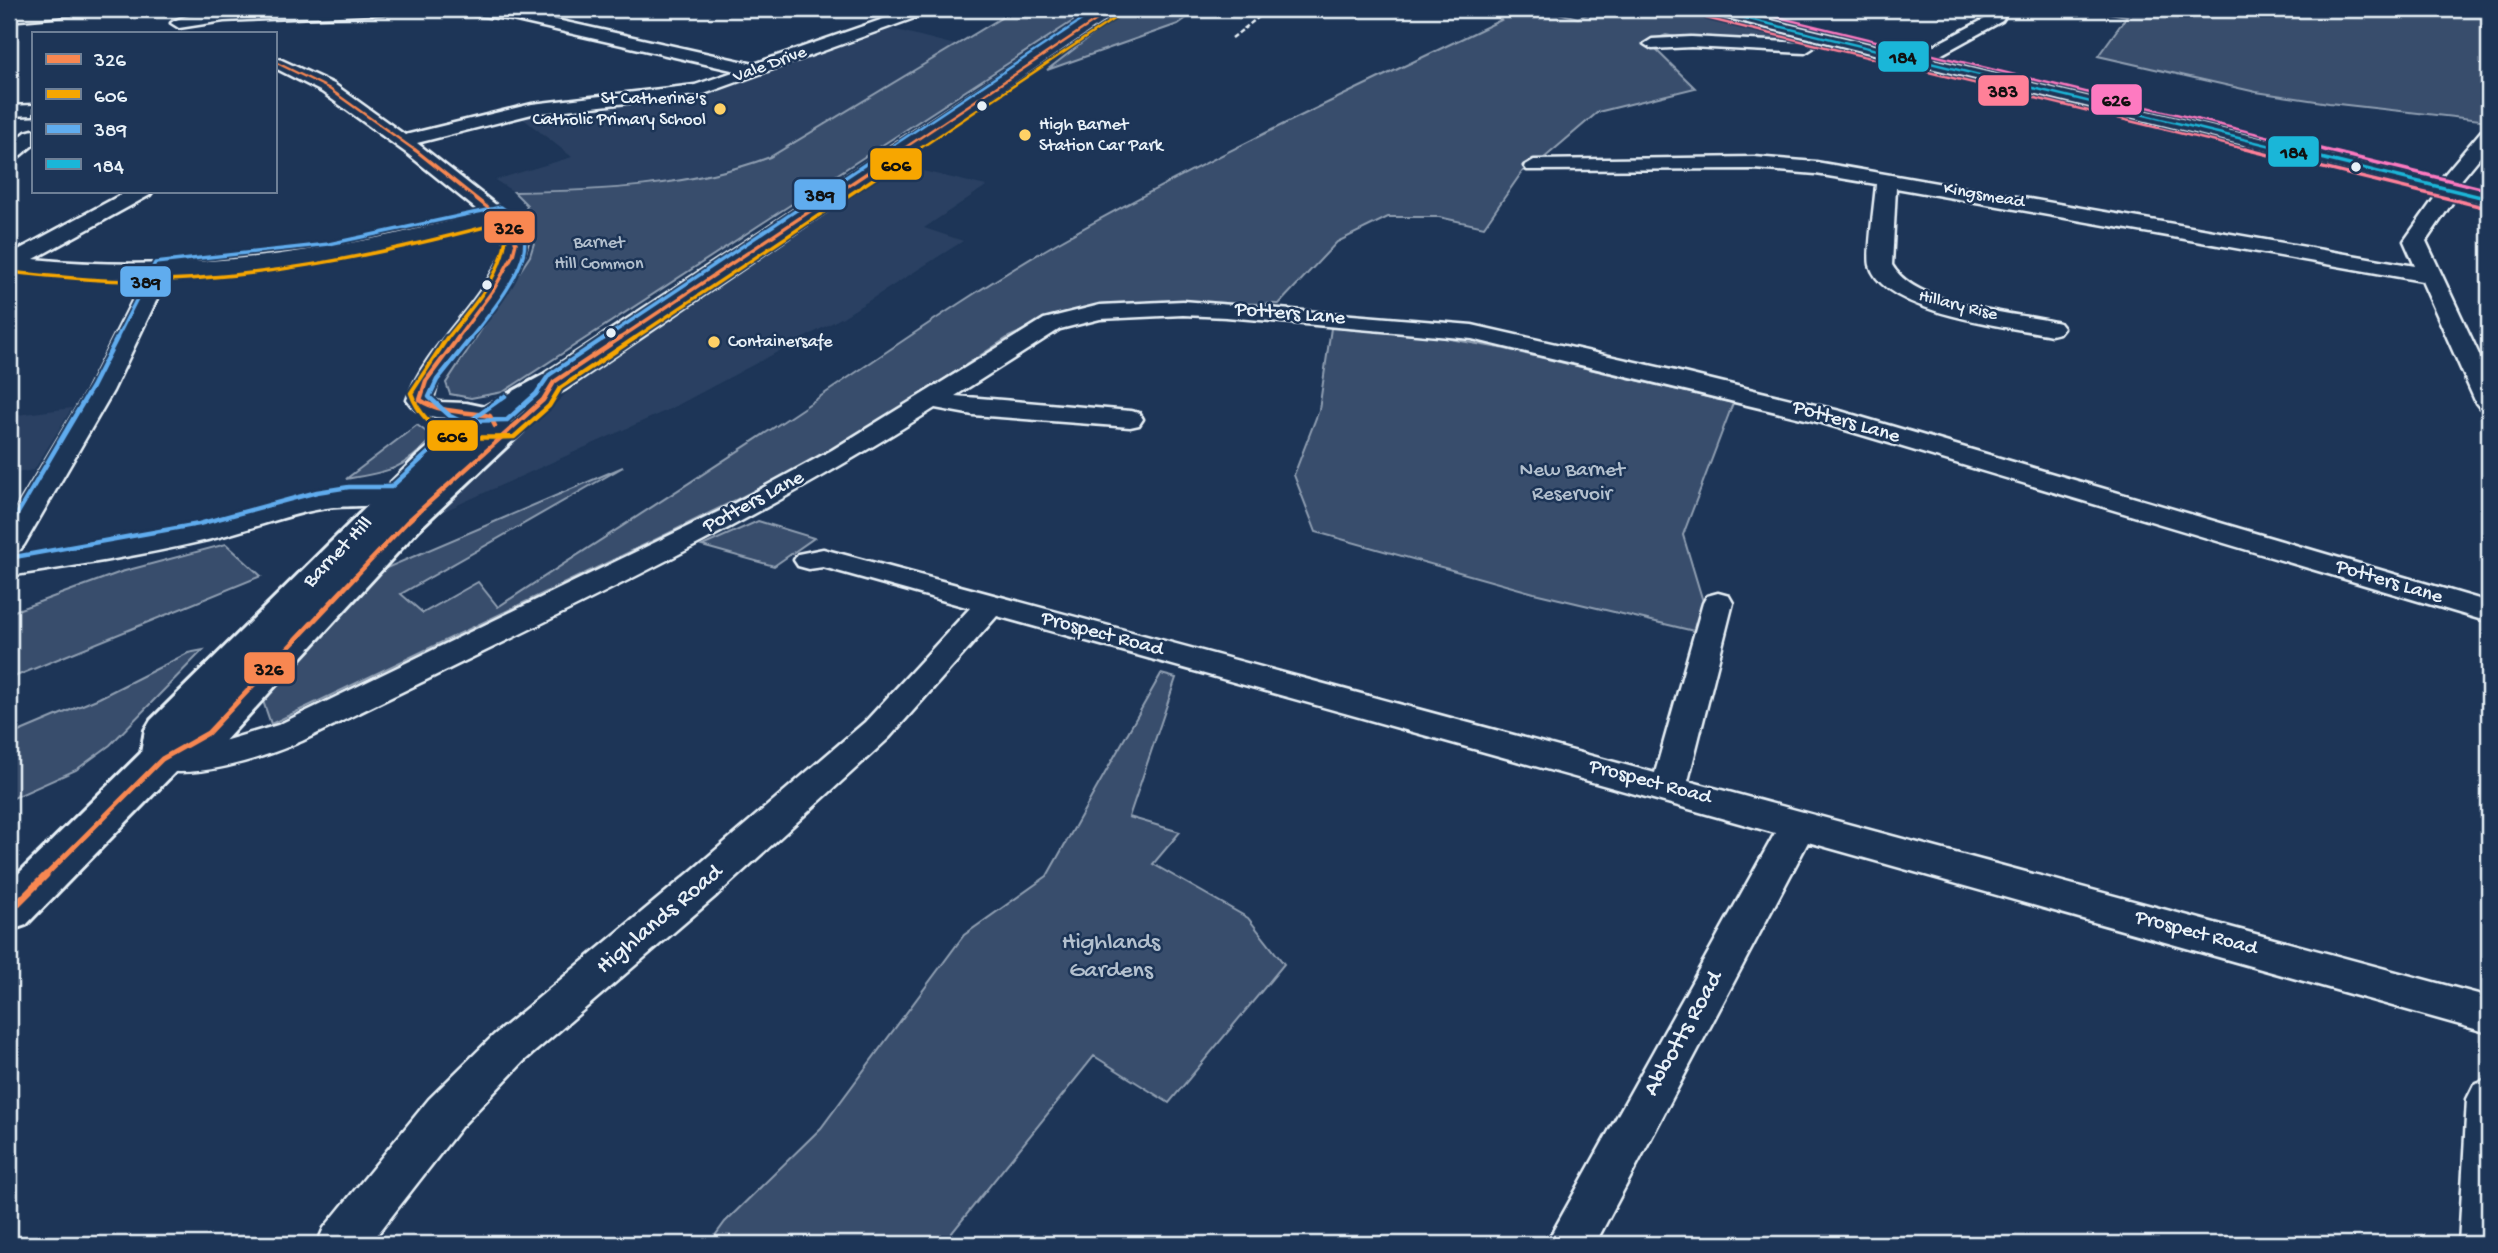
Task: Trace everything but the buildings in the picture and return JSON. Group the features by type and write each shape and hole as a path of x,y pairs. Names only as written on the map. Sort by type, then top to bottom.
{"main road":[{"name":"Barnet Hill","path":"9,912 162,759 208,733 402,505 444,450 543,400 554,382 1113,9"},
{"name":"Barnet Hill","path":"402,505 456,476 491,425"}],"street":[{"path":"9,16 83,9"},
{"path":"199,32 174,18 386,9"},
{"path":"468,9 512,15 756,70"},
{"path":"895,9 921,11"},
{"path":"1708,9 2489,199"},
{"name":"Vale Drive","path":"403,141 515,112 698,90 921,11"},
{"path":"1919,60 1996,18"},
{"path":"1652,44 1771,45 1841,51 1858,45"},
{"path":"276,62 328,88 403,141 499,215 514,233 516,243 513,254 494,289 422,388 420,400 452,428 491,425"},
{"path":"9,111 32,108"},
{"path":"2489,134 2447,189 2415,241 2428,275 2489,403"},
{"path":"9,155 32,137"},
{"name":"Kingsmead","path":"1534,166 1754,163 1816,168 2428,275"},
{"name":"Hillary Rise","path":"1886,179 1883,274 1904,292 1922,299 2015,312 2051,328"},
{"path":"9,263 141,192"},
{"path":"9,263 107,272 233,267 309,257 426,234 499,215"},
{"path":"9,545 100,391 159,271"},
{"name":"Potters Lane","path":"162,759 228,754 290,733 732,516 842,456 1052,324 1100,312 1183,308 1226,310 1472,332 1831,417 2489,612"},
{"path":"931,400 974,407 1130,419"},
{"path":"9,567 201,533 318,501 350,496 402,505"},
{"name":"Prospect Road","path":"808,560 823,558 838,562 990,606 1668,788 2489,1015"},
{"path":"1668,788 1718,603"},
{"name":"Highlands Road","path":"341,1244 445,1113 509,1048 703,884 877,730 990,606"},
{"name":"Abbotts Road","path":"1570,1244 1799,824"},
{"path":"2483,1244 2489,1099"}],"shaded area":[{"name":"St Catherine's Catholic Primary School","path":"889,28 955,45 770,157 684,180 572,191 514,192 495,180 572,157 521,117 703,94"},
{"name":"Containersafe","path":"896,162 914,169 986,186 924,228 963,241 843,317 674,407 433,516 595,367"},
{"path":"72,408 34,470 9,474 9,416"}],"green space":[{"name":"Barnet Hill Common","path":"1016,9 1073,9 1073,21 503,392 471,398 450,394 446,383 530,256 534,243 524,215 527,205 514,192 611,188 676,181 708,175 770,157"},
{"path":"1126,9 1199,9 1178,24 1047,70"},
{"path":"1489,9 1543,9 1578,18 1600,9 1686,9 1831,44 1826,47 1690,40 1666,35 1648,42 1695,88 1598,112 1543,159 1522,172 1484,227 1439,217 1388,217 1337,242 1279,304 1174,303 1038,324 1009,337 830,453 271,724 263,701 384,569 623,467 401,594 423,613 478,582 498,607 1026,261 1221,155 1501,20"},
{"path":"2085,9 2489,9 2489,121 2256,92 2098,56 2127,16"},
{"name":"New Barnet Reservoir","path":"1331,328 1428,335 1505,349 1733,403 1683,535 1704,605 1694,631 1534,593 1316,532 1294,475 1319,410"},
{"path":"417,425 429,434 429,441 410,459 392,469 346,479"},
{"path":"758,521 814,538 774,566 702,546"},
{"path":"226,544 261,576 9,679 9,613 121,572"},
{"path":"203,650 110,745 76,770 9,800 9,736 99,698 188,653"},
{"name":"Highlands Gardens","path":"1161,674 1176,678 1129,817 1180,832 1153,864 1248,918 1284,964 1169,1103 1094,1056 943,1244 709,1244 725,1222 821,1128 964,935 1047,876"}],"railway":[{"path":"1232,38 1269,9"}],"transit line":[{"name":"389","path":"9,528 92,387 155,263 329,244 501,207 521,226 525,242 522,257 503,294 437,380 429,397 450,416 460,421 507,420 536,394 549,375 1098,9"},
{"name":"326","path":"9,912 162,759 208,733 407,522 543,400 554,382 1113,9"},
{"name":"184","path":"1708,9 2489,199"},
{"name":"626","path":"1744,9 2489,190"},
{"name":"606","path":"493,222 506,237 504,253 496,271 433,357 411,393 417,410 446,434 463,438 514,437 549,406 560,388 1118,16"},
{"name":"383","path":"1706,18 2487,208"},
{"name":"326","path":"276,62 328,88 416,151 508,224 516,243 513,255 494,289 426,381 420,400 434,409 462,410 490,416 495,426"},
{"name":"606","path":"9,272 116,281 225,276 364,256 500,223"},
{"name":"389","path":"9,558 199,524 317,492 349,487 391,487 439,443 505,396"}],"place":[{"name":"St Catherine's Catholic Primary School","path":"720,109"},
{"name":"High Barnet Station Car Park","path":"1025,135"},
{"name":"Containersafe","path":"714,342"}]}
